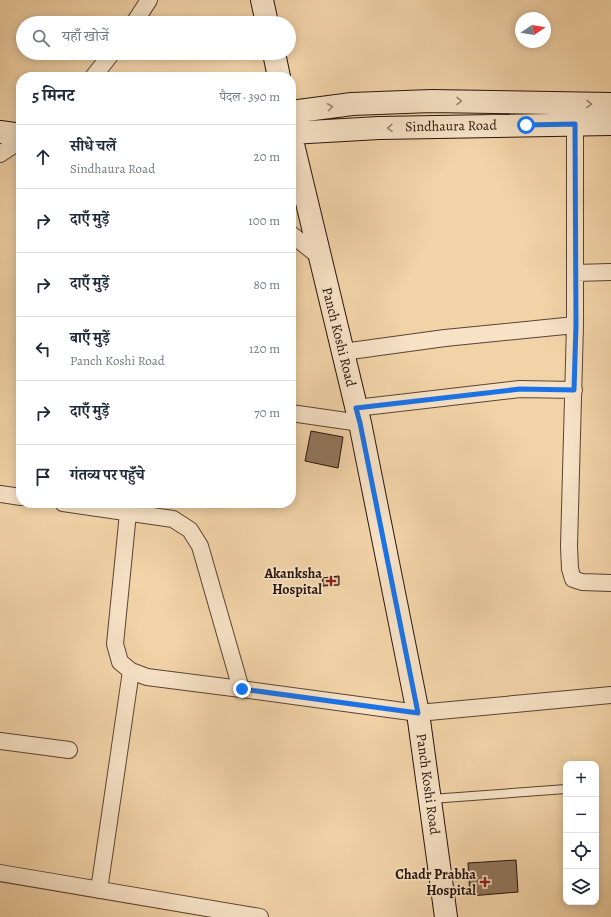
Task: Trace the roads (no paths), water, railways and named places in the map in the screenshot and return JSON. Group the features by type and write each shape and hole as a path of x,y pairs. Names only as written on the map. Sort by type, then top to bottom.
{"street":[{"path":"139,16 150,0"},
{"path":"262,0 265,16"},
{"path":"97,72 106,60"},
{"path":"275,60 278,72"},
{"path":"296,111 352,104 431,101 611,104"},
{"path":"575,124 576,325 570,569 573,579 582,582 611,583"},
{"name":"Sindhaura Road","path":"296,134 379,128 611,124"},
{"path":"0,132 16,134"},
{"path":"0,154 16,143"},
{"name":"Panch Koshi Road","path":"296,155 358,415 418,713 446,917"},
{"path":"296,238 320,257"},
{"path":"575,273 611,272"},
{"path":"343,352 445,338 576,325"},
{"path":"296,413 358,415 520,389 574,390"},
{"path":"0,494 16,496"},
{"path":"96,508 173,519 190,530 200,546 242,689"},
{"path":"128,513 115,644 120,662 131,671 147,677 418,713 611,695"},
{"path":"99,890 131,671"},
{"path":"0,741 69,750"},
{"path":"0,873 260,917"}],"lane":[{"path":"430,799 563,789"}],"place":[{"name":"Akanksha Hospital","path":"331,581"},
{"name":"Chadr Prabha Hospital","path":"485,882"}]}
